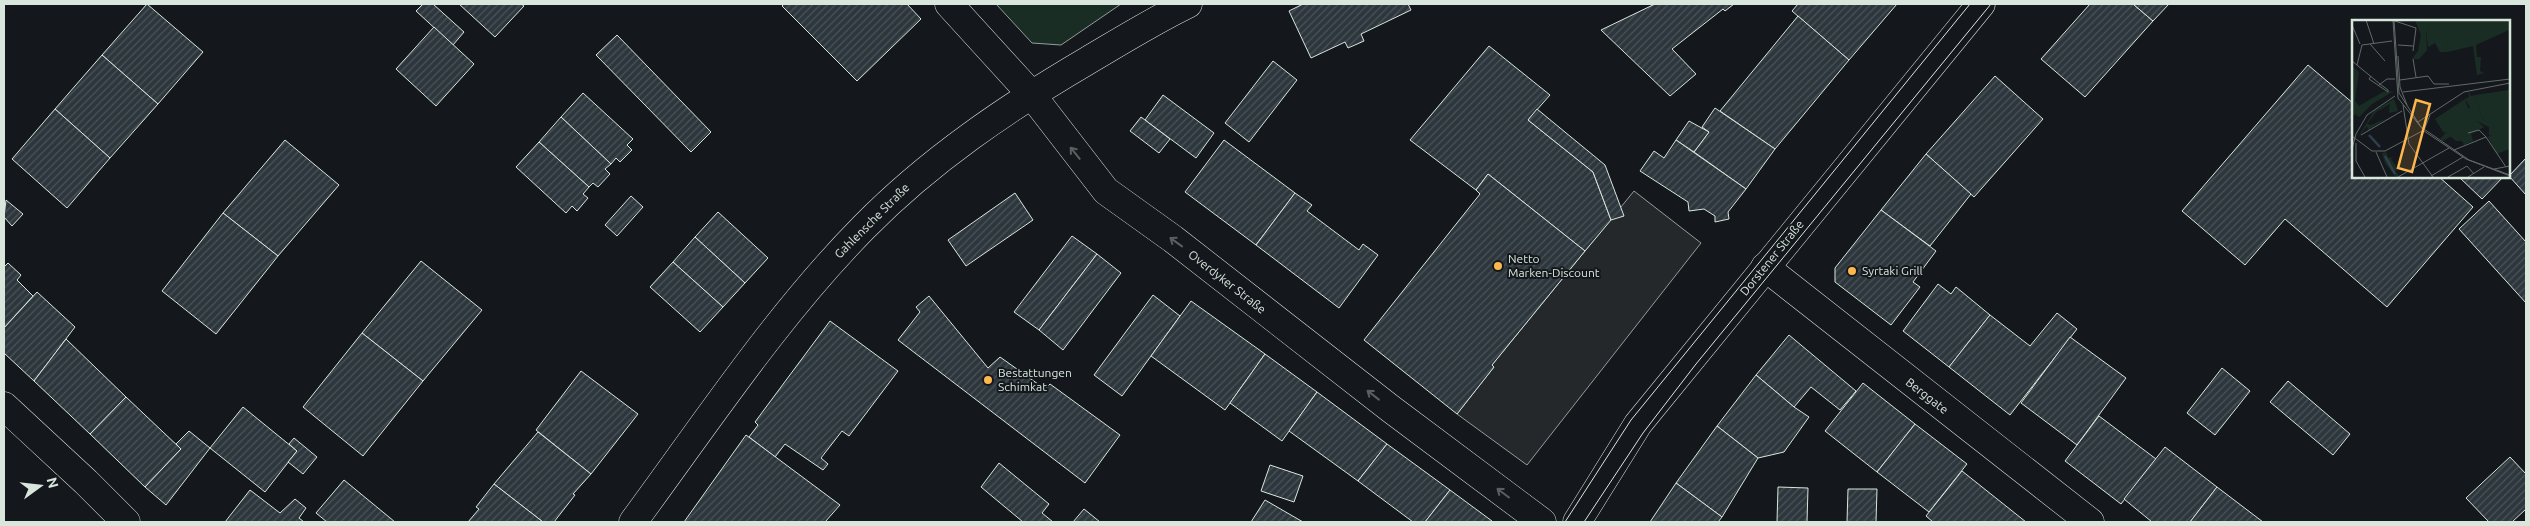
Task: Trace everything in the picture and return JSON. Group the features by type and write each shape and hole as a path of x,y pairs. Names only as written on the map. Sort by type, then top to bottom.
{"street":[{"name":"Overdyker Straße","path":"948,4 1031,94 1106,191 1173,239 1391,409 1542,522"},
{"name":"Gahlensche Straße","path":"633,522 723,399 829,264 905,188 942,157 1031,94 1157,19 1188,4"},
{"name":"Dorstener Straße","path":"1577,522 1638,424 1981,4"},
{"name":"Berggate","path":"1765,267 2090,522"},
{"path":"4,406 126,522"}],"green space":[{"path":"996,4 1121,4 1061,45 1032,43"}],"shaded area":[{"path":"1634,191 1701,243 1527,465 1457,414 1494,367 1492,365"}],"building":[{"path":"147,4 203,52 158,104 102,55"},
{"path":"423,4 433,4 464,32 453,45 416,11"},
{"path":"459,4 521,4 524,6 495,37"},
{"path":"784,4 907,4 921,19 857,81 782,6"},
{"path":"1303,4 1408,4 1411,10 1361,34 1364,41 1348,48 1345,42 1311,58 1289,11"},
{"path":"1655,4 1734,4 1725,11 1723,9 1672,49 1696,74 1670,96 1601,30"},
{"path":"1798,4 1897,4 1849,60 1792,11"},
{"path":"2090,4 2133,4 2153,21 2085,97 2041,59"},
{"path":"2133,4 2169,4 2153,21"},
{"path":"1798,16 1849,60 1775,149 1720,111"},
{"path":"434,27 474,64 436,106 396,69"},
{"path":"617,35 711,132 691,152 596,55"},
{"path":"1489,46 1550,95 1528,120 1593,172 1611,220 1585,251 1488,174 1476,190 1410,140"},
{"path":"102,55 158,104 110,158 55,109"},
{"path":"1273,61 1297,80 1249,142 1225,123"},
{"path":"2308,65 2352,102 2352,178 2440,178 2473,207 2387,307 2285,219 2245,265 2182,211"},
{"path":"1995,76 2043,119 1974,197 1926,154"},
{"path":"583,93 633,139 627,145 632,150 620,162 616,158 611,164 561,117"},
{"path":"1163,95 1214,133 1196,158 1145,120"},
{"path":"1715,108 1775,149 1746,189 1694,152 1709,132 1702,127"},
{"path":"55,109 110,158 67,208 12,159"},
{"path":"1537,109 1605,165 1624,216 1611,220 1593,172 1528,120"},
{"path":"561,117 611,164 605,169 610,174 598,187 593,183 589,187 539,142"},
{"path":"1141,117 1170,139 1159,153 1130,131"},
{"path":"1689,121 1709,132 1694,152 1676,140"},
{"path":"285,140 339,185 278,256 223,213"},
{"path":"1224,140 1295,193 1256,245 1185,192"},
{"path":"1676,140 1746,189 1728,212 1729,219 1715,222 1715,216 1704,209 1689,211 1688,202 1640,171 1654,151 1664,158"},
{"path":"539,142 589,187 583,194 588,198 577,211 572,206 566,213 516,167"},
{"path":"1926,154 1971,194 1930,246 1881,210"},
{"path":"2526,158 2526,195 2510,177"},
{"path":"1488,174 1585,251 1492,365 1494,367 1457,414 1364,340 1480,194 1476,190"},
{"path":"2460,178 2502,178 2482,199"},
{"path":"1015,193 1033,220 966,266 948,240"},
{"path":"1295,193 1312,205 1307,211 1359,250 1363,244 1378,255 1339,308 1256,245"},
{"path":"631,196 643,207 617,236 605,225"},
{"path":"6,200 23,214 12,226 4,217"},
{"path":"2489,201 2526,242 2526,303 2459,229"},
{"path":"1881,210 1936,251 1913,282 1920,287 1891,325 1835,282 1835,268"},
{"path":"718,212 768,258 745,283 695,237"},
{"path":"223,213 278,256 216,334 162,291"},
{"path":"1072,236 1097,254 1039,330 1014,312"},
{"path":"695,237 745,283 723,307 673,262"},
{"path":"1097,254 1121,273 1063,350 1039,330"},
{"path":"421,261 482,310 423,381 362,333"},
{"path":"673,262 723,307 700,332 650,287"},
{"path":"8,263 21,275 17,280 33,296 4,328 4,267"},
{"path":"1938,284 1951,294 1956,287 1990,315 1949,367 1903,331"},
{"path":"37,292 75,327 34,381 4,353 4,328"},
{"path":"1153,295 1180,316 1122,396 1094,375"},
{"path":"929,296 988,368 1000,357 1045,389 1050,384 1120,435 1085,483 898,340 920,312 916,307"},
{"path":"1191,301 1265,354 1225,410 1151,356"},
{"path":"2057,313 2077,329 2010,415 1949,367 1990,315 2030,346"},
{"path":"830,321 898,371 849,436 842,431 821,458 828,464 823,470 785,444 775,457 749,437 758,425 755,422"},
{"path":"362,333 423,381 363,456 303,407"},
{"path":"1789,335 1856,391 1840,410 1811,387 1794,407 1756,375"},
{"path":"2070,337 2126,378 2077,445 2021,403"},
{"path":"66,339 126,397 90,434 34,381"},
{"path":"1265,354 1317,392 1282,441 1230,403"},
{"path":"2222,368 2250,391 2215,435 2187,413"},
{"path":"581,371 638,414 591,474 536,430"},
{"path":"1756,375 1809,417 1784,452 1758,458 1717,426"},
{"path":"2288,381 2350,434 2333,455 2270,402"},
{"path":"1863,383 1915,424 1877,472 1825,431"},
{"path":"1317,392 1387,444 1358,481 1289,431"},
{"path":"126,397 181,449 145,487 90,434"},
{"path":"243,407 297,451 265,492 210,448"},
{"path":"2099,416 2156,459 2121,504 2065,461"},
{"path":"1915,424 1967,464 1929,512 1877,472"},
{"path":"1717,426 1758,458 1722,517 1676,483"},
{"path":"189,431 210,448 166,505 145,487 181,449 176,444"},
{"path":"538,432 591,474 573,494 575,495 554,522 543,522 494,484"},
{"path":"746,435 840,505 825,522 684,522"},
{"path":"294,438 317,457 303,474 288,462 297,451 289,444"},
{"path":"1387,444 1450,490 1425,522 1413,522 1358,481"},
{"path":"2165,447 2217,487 2190,522 2152,522 2124,499"},
{"path":"2510,457 2526,474 2526,509 2512,522 2489,522 2466,498"},
{"path":"999,463 1049,504 1042,513 1053,522 1023,522 981,487"},
{"path":"1270,465 1303,476 1294,502 1261,491"},
{"path":"1962,471 2026,522 1933,522 1926,516"},
{"path":"344,480 395,522 327,522 316,513"},
{"path":"1676,483 1722,517 1718,522 1650,522"},
{"path":"494,484 543,522 468,522 479,509 476,507"},
{"path":"1778,487 1808,488 1807,522 1777,522"},
{"path":"2217,487 2263,522 2190,522"},
{"path":"1848,489 1877,489 1876,522 1847,522"},
{"path":"250,490 280,513 295,499 306,508 299,518 304,522 225,522"},
{"path":"1450,490 1492,521 1492,522 1425,522"},
{"path":"1265,500 1303,522 1251,522"},
{"path":"1084,509 1100,522 1073,522"}],"tram line":[{"path":"1565,522 1631,420 1970,4"},
{"path":"1584,522 1643,433 1696,364 1991,4"}],"place":[{"name":"Netto Marken-Discount","path":"1498,266"},
{"name":"Syrtaki Grill","path":"1852,271"},
{"name":"Bestattungen Schimkat","path":"988,380"}]}
